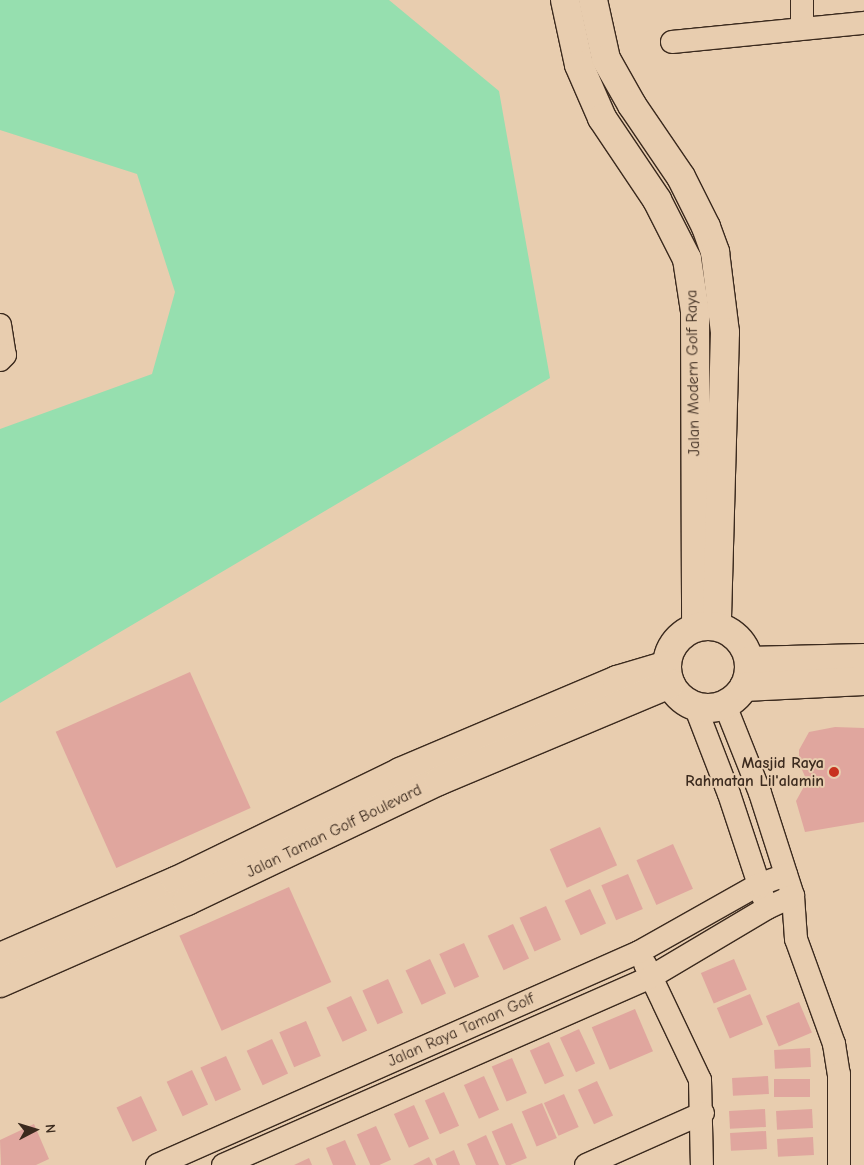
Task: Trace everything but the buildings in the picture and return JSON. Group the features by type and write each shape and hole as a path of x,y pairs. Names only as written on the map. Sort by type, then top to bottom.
{"street":[{"name":"Jalan Modern Golf Raya","path":"565,0 579,65 602,118 657,200 687,259 695,311 706,627"},
{"name":"Jalan Modern Golf Raya","path":"593,0 606,59 632,105 681,177 715,252 725,332 706,627"},
{"path":"802,0 802,28"},
{"path":"672,42 802,28 864,24"},
{"path":"0,325 5,355 0,360"},
{"path":"838,1165 839,1074 834,1044 796,939 793,896 748,764 739,684 738,639 706,627 681,636 671,649 669,675 680,698 695,706 710,708 739,684 864,658"},
{"name":"Jalan Taman Golf Boulevard","path":"0,957 176,881 400,772 617,680 669,675"},
{"name":"Jalan Taman Golf Boulevard","path":"0,983 188,901 439,781 669,675"},
{"path":"739,684 864,681"},
{"path":"695,706 767,908 796,939"},
{"path":"721,775 748,764"},
{"name":"Jalan Raya Taman Golf","path":"157,1165 639,952 758,884 786,875"},
{"name":"Jalan Raya Taman Golf","path":"223,1165 651,977 767,908 793,896"},
{"path":"639,952 700,1080 703,1113 702,1165"},
{"path":"586,1165 703,1113"}],"green space":[{"path":"0,0 389,0 499,91 550,378 0,703 0,429 152,374 175,292 137,174 0,130"}],"place":[{"name":"Masjid Raya Rahmatan Lil'alamin","path":"834,772"}]}
